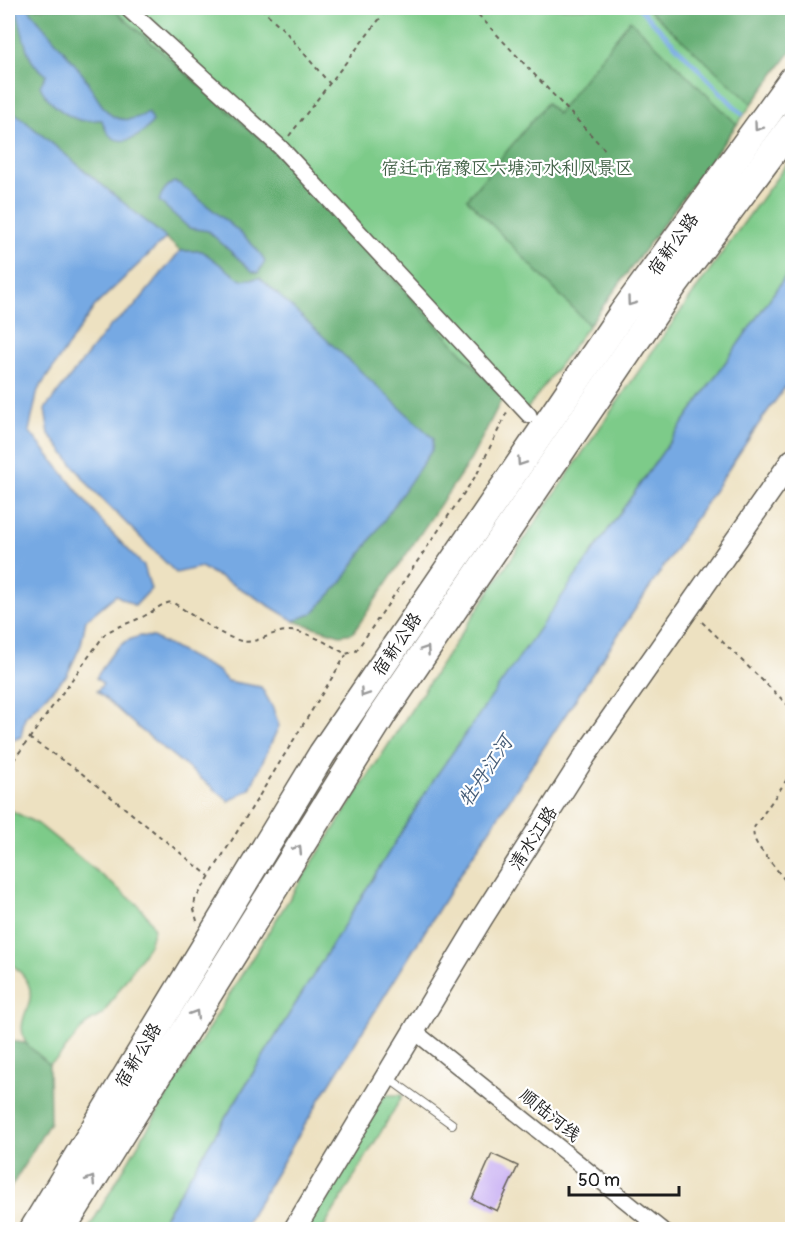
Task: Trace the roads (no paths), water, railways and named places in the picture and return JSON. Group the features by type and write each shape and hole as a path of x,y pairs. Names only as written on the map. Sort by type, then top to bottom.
{"highway":[{"name":"宿新公路","path":"33,1230 322,754 622,314 792,80"},
{"name":"宿新公路","path":"61,1230 384,712 673,286 792,126"}],"street":[{"path":"127,8 280,147 529,415"},
{"name":"清水江路","path":"294,1230 482,918 585,756 792,460"},
{"name":"顺陆河线","path":"414,1031 663,1230"}],"lane":[{"path":"385,1076 452,1124"}],"water":[{"path":"15,8 28,8 84,76 110,114 118,119 127,119 136,118 148,112 153,121 147,128 133,138 118,140 111,137 102,120 79,120 67,115 46,97 40,86 46,75 33,63 29,55"},
{"path":"8,107 166,238 95,306 38,390 29,431 108,529 144,566 151,589 135,606 116,595 86,620 81,645 67,675 25,717 21,737 8,742"},
{"path":"174,182 180,184 213,210 252,244 265,262 258,273 252,271 208,231 189,228 159,201 164,190"},
{"path":"180,251 202,251 241,280 260,278 433,438 432,450 341,583 313,613 294,621 201,567 176,573 92,489 49,434 45,409 109,327 134,307"},
{"name":"牡丹江河","path":"792,267 792,378 762,419 465,867 319,1101 243,1229 157,1229 434,779"},
{"path":"141,636 153,637 218,671 227,681 261,687 273,708 279,726 250,789 229,801 136,726 97,691 103,684 96,678 109,657 125,642"}],"waterway":[{"path":"639,8 742,114"}],"park label":[{"name":"宿迁市宿豫区六塘河水利风景区","path":"507,168"}]}
